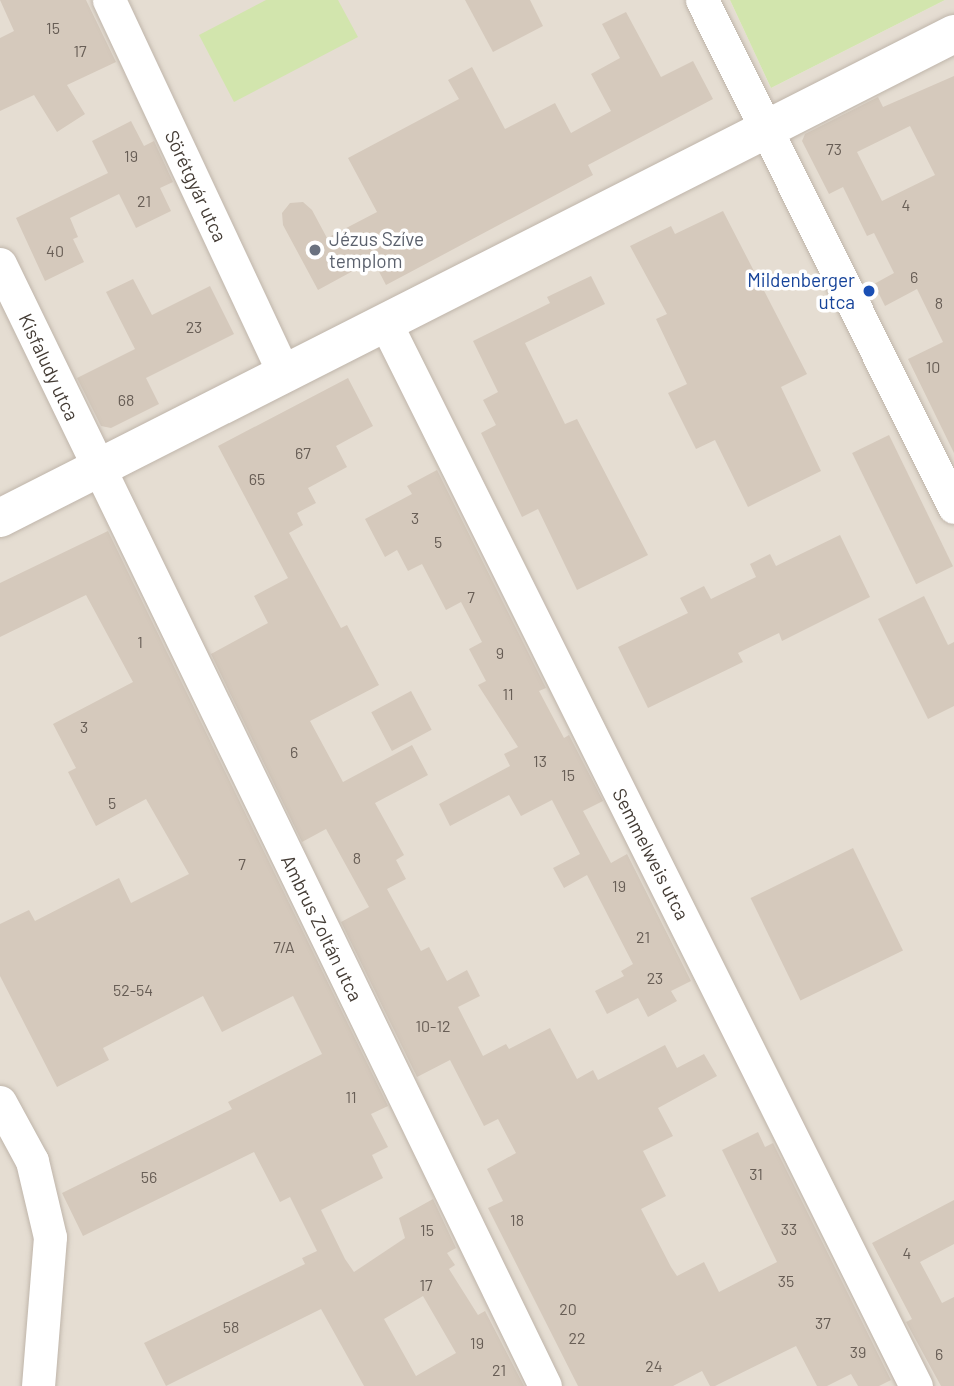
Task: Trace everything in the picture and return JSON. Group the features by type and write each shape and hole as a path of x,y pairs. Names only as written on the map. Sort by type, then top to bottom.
{"street":[{"name":"Sörétgyár utca","path":"109,0 283,372"},
{"path":"702,0 954,507"},
{"path":"0,518 765,127 954,34"},
{"name":"Kisfaludy utca","path":"0,264 98,470"},
{"name":"Semmelweis utca","path":"385,321 916,1386"},
{"name":"Ambrus Zoltán utca","path":"98,470 545,1386"},
{"path":"0,1102 32,1161 50,1237 38,1386"}],"shaded area":[{"path":"0,0 730,0 771,88 945,0 954,0 954,1386 0,1386"}],"green space":[{"path":"266,0 338,0 358,37 234,102 199,35"},
{"path":"730,0 945,0 771,88"}],"building":[{"path":"0,0 86,0 116,62 67,85 85,114 57,132 34,95 0,111 0,38 14,31"},
{"path":"465,0 530,0 543,26 493,52"},
{"path":"626,12 661,77 693,61 713,99 588,165 593,175 386,285 373,260 318,290 283,225 282,213 290,203 303,202 312,210 327,238 377,212 348,158 459,99 448,80 472,67 505,129 555,103 571,133 611,111 591,74 620,58 602,24"},
{"path":"954,76 954,453 908,359 943,342 917,289 885,306 874,284 894,273 874,233 867,236 843,187 829,194 802,141 805,134 878,97 883,107","holes":["910,126 935,175 882,201 857,152"]},
{"path":"131,121 144,146 154,141 173,182 160,188 171,211 136,228 119,194 70,218 78,237 73,239 84,262 45,281 16,218 108,173 92,141"},
{"path":"723,211 807,374 781,387 821,471 748,507 715,440 696,449 668,393 687,384 656,319 667,314 630,246 671,226 675,234"},
{"path":"591,276 605,304 525,343 565,424 577,419 648,555 577,590 538,509 522,517 481,433 496,425 483,400 498,392 473,341 550,303 547,297"},
{"path":"133,279 152,315 210,286 234,334 146,378 159,404 111,428 101,426 77,378 135,349 106,292"},
{"path":"348,378 373,426 336,446 347,467 308,488 316,503 297,513 303,525 289,533 341,628 347,625 379,685 310,721 343,782 412,745 428,775 375,803 404,855 396,860 406,879 387,889 421,951 429,947 447,981 467,970 480,996 458,1007 483,1056 506,1044 509,1049 550,1028 577,1079 593,1070 598,1080 665,1045 677,1068 704,1054 717,1076 658,1108 673,1136 643,1151 666,1196 641,1209 671,1267 677,1276 704,1262 719,1292 777,1262 722,1150 758,1132 765,1147 773,1143 891,1380 879,1386 858,1386 851,1374 827,1386 817,1386 796,1346 715,1386 710,1386 702,1371 673,1386 578,1386 488,1208 503,1201 487,1169 516,1153 498,1119 484,1126 450,1060 417,1077 341,922 369,907 326,829 302,842 211,654 268,623 254,596 288,578 218,446"},
{"path":"889,435 953,566 916,584 852,453"},
{"path":"437,470 546,688 539,691 564,738 569,735 603,801 583,811 611,863 627,854 691,981 671,991 677,1001 648,1017 638,998 607,1014 595,991 624,976 621,971 633,964 587,875 564,888 553,868 580,854 552,800 521,816 509,795 450,826 439,804 510,766 504,754 518,747 478,685 486,681 469,649 482,642 461,602 446,610 422,564 408,571 397,550 385,557 365,519 412,494 407,486"},
{"path":"108,531 388,1106 371,1114 388,1147 372,1155 383,1178 321,1210 354,1272 405,1238 399,1218 433,1199 456,1248 447,1253 455,1265 449,1269 478,1315 485,1311 524,1386 364,1386 321,1309 166,1386 144,1343 305,1264 302,1258 317,1251 290,1197 280,1202 254,1152 83,1236 62,1193 232,1109 228,1102 322,1054 293,996 222,1032 203,996 103,1048 109,1060 57,1087 0,976 0,924 29,910 35,921 119,878 131,903 189,874 146,799 96,826 68,772 76,768 53,724 133,682 86,595 0,637 0,583","holes":["423,1296 456,1353 416,1376 384,1319"]},
{"path":"840,535 870,597 782,641 779,633 738,653 743,662 648,708 618,647 688,613 680,598 704,586 711,599 756,577 750,564 770,554 776,566"},
{"path":"924,596 948,645 954,642 954,706 928,719 878,619"},
{"path":"411,691 432,730 392,751 371,712"},
{"path":"853,848 903,950 801,1000 751,898"},
{"path":"954,1200 954,1244 920,1262 942,1303 954,1297 954,1386 941,1386 906,1322 912,1319 872,1243"}],"place":[{"name":"Jézus Szíve templom","path":"315,250"},
{"name":"Mildenberger utca","path":"869,291"}]}
